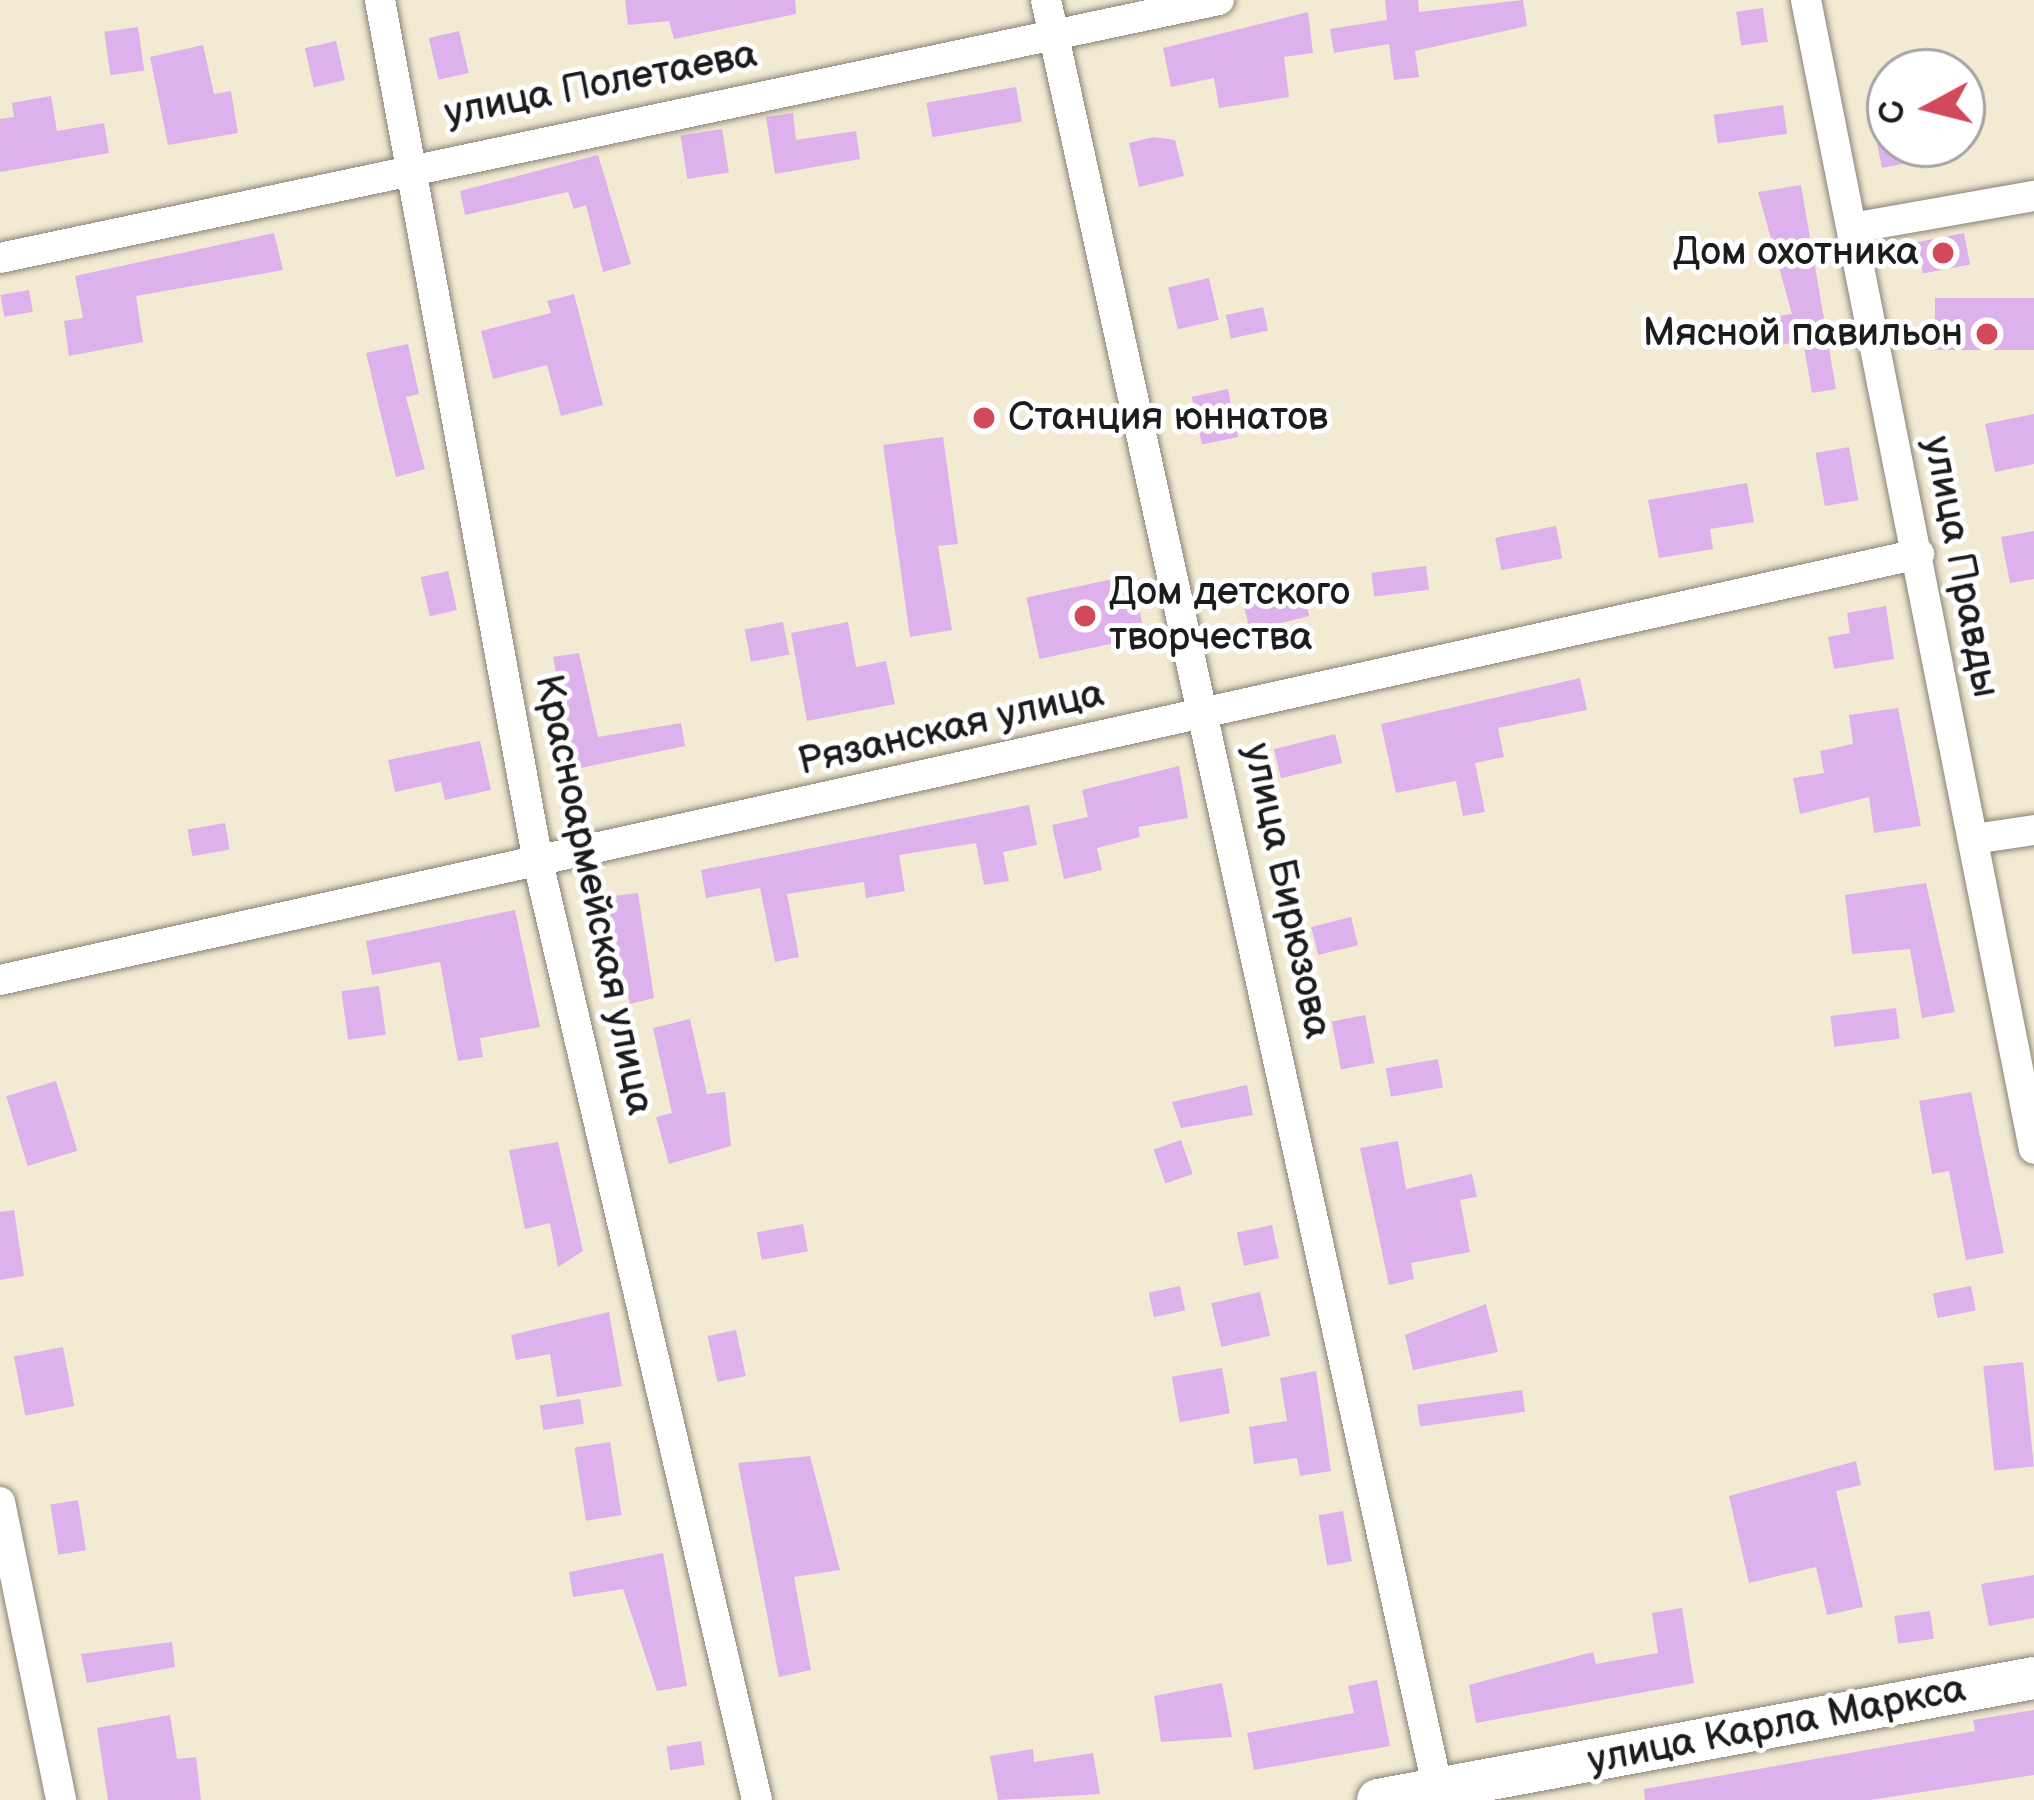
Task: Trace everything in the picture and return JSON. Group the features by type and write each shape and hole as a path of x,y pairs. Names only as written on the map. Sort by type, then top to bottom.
{"main road":[{"name":"улица Карла Маркса","path":"1378,1800 1438,1795 2034,1678"}],"street":[{"name":"Красноармейская улица","path":"380,0 414,163 538,862 757,1800"},
{"name":"улица Бирюзова","path":"1046,0 1208,711 1438,1795"},
{"name":"улица Полетаева","path":"0,258 414,163 1219,0"},
{"name":"улица Правды","path":"1806,0 2034,1149"},
{"path":"1852,228 2034,196"},
{"name":"Рязанская улица","path":"0,980 1918,554"},
{"path":"1974,839 2034,830"},
{"path":"0,1502 61,1800"}],"building":[{"path":"625,0 795,0 796,14 674,39 669,21 628,25"},
{"path":"1385,0 1418,0 1419,12 1523,0 1527,26 1415,51 1419,77 1394,80 1389,44 1334,53 1330,29 1387,20"},
{"path":"1763,8 1768,42 1741,45 1736,12"},
{"path":"1308,12 1313,53 1284,57 1289,97 1219,108 1214,78 1171,87 1163,48"},
{"path":"138,27 144,71 110,75 104,32"},
{"path":"459,31 469,73 438,80 429,38"},
{"path":"336,41 345,80 314,87 305,48"},
{"path":"203,45 214,94 231,91 238,133 168,145 150,57"},
{"path":"1016,87 1022,121 932,137 926,103"},
{"path":"51,96 57,131 104,123 109,153 0,172 0,119 14,117 12,103"},
{"path":"1783,105 1787,134 1718,143 1714,115"},
{"path":"793,113 796,140 856,131 860,159 775,174 766,117"},
{"path":"722,129 729,172 687,179 681,136"},
{"path":"1154,137 1175,140 1184,176 1139,187 1129,143"},
{"path":"598,155 631,264 603,272 586,205 574,209 568,192 465,215 460,191"},
{"path":"1801,185 1836,389 1812,393 1803,341 1773,346 1768,318 1792,314 1758,192"},
{"path":"274,233 283,270 136,296 143,342 69,356 64,321 83,318 75,276"},
{"name":"Дом охотника","path":"1964,233 1970,264 1923,274 1917,242"},
{"path":"1209,278 1219,320 1178,329 1168,287"},
{"path":"29,290 33,312 4,317 0,295"},
{"path":"574,294 603,405 561,416 547,365 493,379 481,331 551,313 547,301"},
{"name":"Мясной павильон","path":"1935,298 2034,298 2034,350 1935,350"},
{"path":"1263,307 1268,330 1231,338 1226,315"},
{"path":"408,344 419,394 406,397 425,469 396,477 366,353"},
{"path":"1228,389 1238,437 1202,445 1192,397"},
{"path":"2034,414 2034,464 1995,472 1985,424"},
{"path":"943,437 958,544 938,546 952,630 910,637 883,445"},
{"path":"1849,447 1858,500 1825,506 1816,453"},
{"path":"1747,483 1754,522 1710,529 1713,549 1659,558 1648,500"},
{"path":"1556,526 1562,558 1501,570 1495,538"},
{"path":"2034,531 2034,579 2010,583 2001,537"},
{"path":"1426,566 1429,590 1374,597 1371,573"},
{"path":"448,571 457,610 430,616 421,577"},
{"name":"Дом детского творчества","path":"1132,575 1145,637 1039,659 1026,597"},
{"path":"1302,587 1309,616 1250,631 1243,602"},
{"path":"1886,606 1894,659 1834,669 1828,637 1850,633 1847,613"},
{"path":"783,622 789,654 751,662 745,629"},
{"path":"848,622 856,667 886,661 895,704 807,721 791,633"},
{"path":"579,653 598,737 681,723 685,746 576,769 553,657"},
{"path":"1580,678 1587,710 1498,728 1504,757 1475,763 1485,812 1463,816 1456,781 1396,793 1381,724"},
{"path":"1898,708 1921,826 1874,833 1869,797 1800,814 1793,778 1824,773 1820,751 1853,744 1849,715"},
{"path":"1335,734 1342,763 1281,778 1274,749"},
{"path":"480,741 491,790 445,800 441,782 395,792 388,760"},
{"path":"1179,766 1188,818 1138,827 1140,837 1097,848 1102,870 1064,879 1052,825 1088,817 1082,790"},
{"path":"1029,805 1037,845 1003,852 1009,881 984,885 976,843 899,855 905,891 866,898 864,882 787,894 799,957 775,962 760,888 706,898 701,870"},
{"path":"225,823 230,850 192,856 188,830"},
{"path":"1926,883 1955,1012 1922,1018 1910,949 1852,954 1845,895"},
{"path":"638,893 654,998 630,1004 605,897"},
{"path":"515,910 540,1027 480,1038 483,1057 458,1061 440,962 372,975 366,941"},
{"path":"1351,917 1358,945 1318,955 1311,927"},
{"path":"379,986 386,1035 348,1040 341,991"},
{"path":"1896,1008 1900,1039 1834,1047 1830,1016"},
{"path":"1365,1015 1374,1063 1341,1070 1332,1021"},
{"path":"690,1019 707,1094 725,1092 731,1146 669,1164 656,1117 672,1113 653,1028"},
{"path":"1438,1059 1443,1088 1391,1097 1386,1068"},
{"path":"56,1081 77,1151 28,1166 6,1096"},
{"path":"1247,1085 1253,1115 1181,1128 1172,1102"},
{"path":"1971,1092 2004,1253 1966,1260 1949,1171 1932,1174 1919,1101"},
{"path":"1181,1140 1193,1174 1165,1183 1154,1149"},
{"path":"1398,1141 1406,1189 1472,1174 1477,1197 1460,1200 1470,1252 1411,1263 1414,1279 1389,1285 1360,1148"},
{"path":"558,1142 583,1251 558,1267 550,1223 525,1229 509,1150"},
{"path":"14,1210 24,1276 0,1280 0,1212"},
{"path":"803,1224 808,1252 762,1260 757,1232"},
{"path":"1272,1225 1279,1258 1244,1266 1237,1232"},
{"path":"1180,1286 1185,1310 1154,1317 1149,1293"},
{"path":"1971,1286 1976,1311 1937,1318 1933,1293"},
{"path":"1260,1292 1270,1336 1221,1347 1211,1303"},
{"path":"1486,1304 1498,1352 1413,1370 1405,1335"},
{"path":"609,1312 622,1386 557,1397 550,1354 516,1360 511,1335"},
{"path":"736,1330 746,1376 717,1382 708,1336"},
{"path":"63,1347 74,1406 25,1415 14,1357"},
{"path":"2023,1362 2034,1466 1994,1471 1983,1366"},
{"path":"1222,1368 1230,1413 1180,1422 1172,1377"},
{"path":"1316,1371 1331,1471 1300,1476 1297,1458 1254,1464 1249,1427 1287,1421 1280,1378"},
{"path":"1522,1390 1525,1412 1420,1427 1417,1405"},
{"path":"580,1399 584,1424 543,1430 540,1405"},
{"path":"610,1442 622,1515 586,1521 574,1448"},
{"path":"810,1456 840,1570 794,1577 811,1670 779,1677 738,1463"},
{"path":"1856,1461 1861,1485 1836,1491 1863,1607 1827,1615 1816,1567 1749,1583 1729,1496"},
{"path":"78,1500 86,1550 58,1555 50,1504"},
{"path":"1343,1511 1352,1561 1327,1566 1318,1515"},
{"path":"663,1553 687,1686 657,1691 623,1589 573,1597 569,1572"},
{"path":"2034,1575 2034,1618 1989,1626 1981,1584"},
{"path":"1682,1608 1694,1683 1476,1723 1469,1685 1593,1652 1596,1664 1658,1653 1652,1613"},
{"path":"1930,1611 1934,1639 1898,1644 1894,1616"},
{"path":"172,1642 175,1667 87,1683 81,1654"},
{"path":"1377,1680 1390,1746 1254,1770 1247,1733 1354,1713 1348,1686"},
{"path":"1222,1683 1232,1737 1161,1742 1154,1696"},
{"path":"2034,1710 2034,1775 1870,1800 1645,1800 1644,1789 1975,1731 1973,1720"},
{"path":"170,1715 177,1759 196,1757 201,1800 108,1800 97,1728"},
{"path":"701,1741 705,1765 670,1770 666,1746"},
{"path":"1033,1749 1034,1762 1093,1753 1100,1794 998,1800 990,1756"}],"place":[{"name":"Дом охотника","path":"1943,253"},
{"name":"Мясной павильон","path":"1987,334"},
{"name":"Станция юннатов","path":"984,418"},
{"name":"Дом детского творчества","path":"1085,616"}]}
